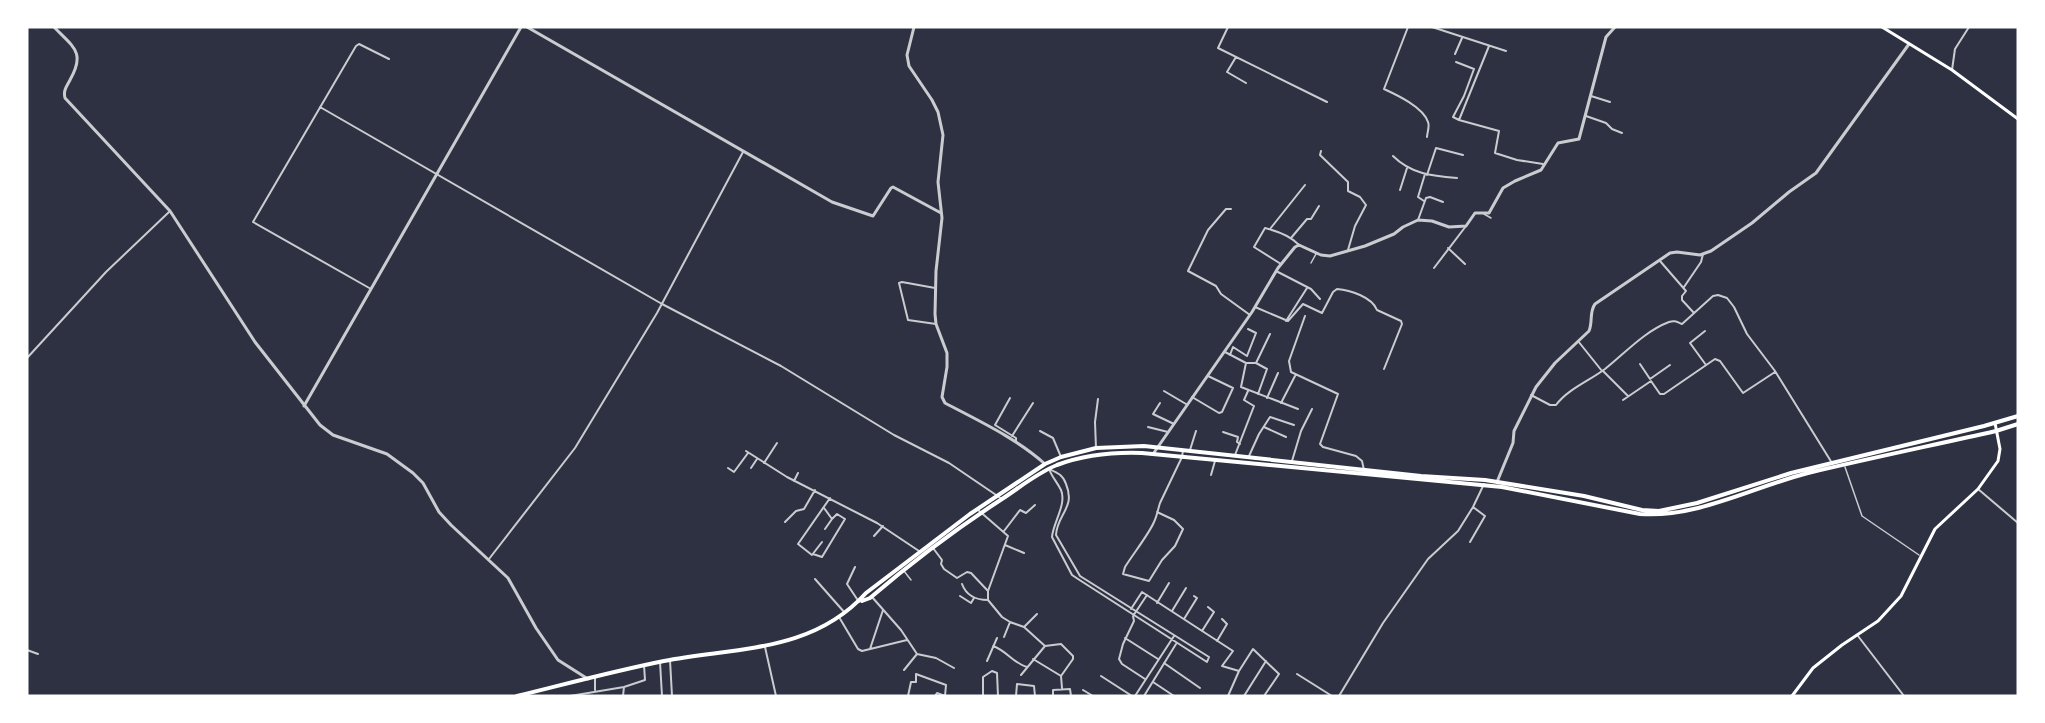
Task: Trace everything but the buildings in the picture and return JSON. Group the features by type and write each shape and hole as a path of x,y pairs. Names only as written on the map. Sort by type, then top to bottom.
{"highway":[{"path":"860,602 866,593 919,551 978,511 1002,499 1049,469 1098,454 1154,454 1364,476 1372,473 1392,473 1485,480 1496,484 1582,496 1642,510 1659,511 1705,503 1774,481 2018,416"},
{"path":"1833,465 1844,465 2018,424"},
{"path":"517,696 644,665 765,647 802,636 839,617 872,596 998,495 1045,464 1061,456 1096,448 1157,447 1364,470 1394,478 1496,484"}],"main road":[{"path":"1882,27 1952,70 2018,119"},
{"path":"1792,696 1814,668 1842,645 1878,621 1901,596 1935,529 1989,476 1999,457 1995,423"}],"street":[{"path":"54,27 75,48 78,55 77,68 64,91 65,98 170,211 255,342 304,406 328,432 387,454 413,473 423,483 439,512 513,585 536,628 558,660 588,679"},
{"path":"304,406 521,27"},
{"path":"527,27 832,202 867,215 875,215 893,187 941,213"},
{"path":"914,27 907,55 909,66 932,100 942,126 942,151 938,178 942,224 935,288 936,324 947,353 947,367 942,390 943,400 1016,443 1049,469 1063,498 1052,537 1072,575 1138,620 1206,662 1210,658 1077,573 1056,535 1070,496 1064,478 1049,469"},
{"path":"1228,27 1218,48 1327,102"},
{"path":"1408,27 1384,88 1407,100 1427,120 1426,137"},
{"path":"1432,27 1506,51"},
{"path":"1434,268 1475,213 1490,212 1506,186 1541,170 1558,143 1579,139 1606,37 1615,27"},
{"path":"1952,70 1955,49 1969,27"},
{"path":"1455,54 1462,38"},
{"path":"1496,484 1513,443 1514,431 1531,395 1547,372 1590,329 1591,313 1595,304 1673,252 1703,254 1738,233 1816,173 1909,44"},
{"path":"371,289 253,222 356,45 389,59"},
{"path":"1459,120 1489,46"},
{"path":"1236,57 1227,72 1246,83"},
{"path":"1456,62 1474,69 1453,117 1499,131 1495,153 1517,160 1546,164"},
{"path":"1591,96 1610,102"},
{"path":"320,107 662,304 791,372 894,435 949,462 1002,499"},
{"path":"1586,116 1606,123 1612,129 1622,133"},
{"path":"1424,201 1418,197 1436,148 1463,155"},
{"path":"1321,151 1320,155 1348,182 1348,191 1360,197 1366,205 1348,250"},
{"path":"489,559 575,448 662,304 743,152"},
{"path":"1393,156 1407,168 1426,174 1456,178"},
{"path":"1400,190 1407,168"},
{"path":"1270,230 1305,185"},
{"path":"1418,220 1427,197 1443,202"},
{"path":"1291,238 1307,219 1311,219 1319,206"},
{"path":"1231,208 1224,210 1215,220 1188,271 1216,286 1221,294 1250,315"},
{"path":"27,358 106,272 170,211"},
{"path":"1281,264 1254,247 1265,228 1278,231 1299,245 1326,256 1390,236 1418,220 1432,221 1449,227 1466,226"},
{"path":"1154,454 1250,315 1276,271 1299,245"},
{"path":"1448,249 1465,264"},
{"path":"1684,287 1701,262 1703,254"},
{"path":"1660,261 1684,287 1686,291 1682,300 1694,313"},
{"path":"1276,271 1312,290 1320,299"},
{"path":"935,288 899,283 909,321 936,324"},
{"path":"1286,321 1307,288"},
{"path":"1286,321 1303,304 1323,313 1333,292 1337,289 1349,291 1368,300 1375,304 1377,310 1401,321 1402,324 1384,369"},
{"path":"1531,395 1555,406 1566,394 1602,371 1648,334 1673,321 1682,324 1713,296 1721,295 1727,298 1734,307 1747,334 1775,371 1833,465"},
{"path":"1255,307 1286,321"},
{"path":"1305,316 1288,363 1291,372 1338,394 1320,444 1323,447 1356,456 1362,461 1364,476"},
{"path":"1247,356 1256,333 1248,329"},
{"path":"1705,330 1690,343 1706,365"},
{"path":"1256,362 1270,334"},
{"path":"1578,341 1602,371 1628,397"},
{"path":"1230,355 1233,347 1267,369 1257,395"},
{"path":"1225,352 1246,363 1256,362"},
{"path":"1640,364 1660,394 1713,360 1719,360 1743,393 1775,371"},
{"path":"1246,363 1240,386 1257,395 1298,409"},
{"path":"1623,400 1670,365"},
{"path":"1267,398 1278,373"},
{"path":"1281,403 1294,375"},
{"path":"1192,397 1219,413 1222,412 1233,388 1208,376"},
{"path":"1164,391 1186,405"},
{"path":"1235,455 1254,406 1244,400 1248,391"},
{"path":"1010,398 995,423 1016,438 1016,443"},
{"path":"1096,448 1095,422 1098,399"},
{"path":"1012,436 1033,403"},
{"path":"1160,403 1153,415 1174,424"},
{"path":"1292,461 1301,431 1312,409"},
{"path":"1248,456 1271,417 1294,425"},
{"path":"1148,427 1168,432"},
{"path":"1264,427 1286,437"},
{"path":"1040,431 1053,438 1061,456"},
{"path":"1190,450 1196,431"},
{"path":"1223,432 1238,437 1240,444"},
{"path":"764,463 777,443"},
{"path":"1157,512 1174,520 1183,529 1175,546 1149,581 1123,574 1125,567 1153,525 1157,512 1182,457 1183,450"},
{"path":"728,468 734,472 747,452 794,481 883,526 919,551"},
{"path":"751,468 757,459"},
{"path":"1210,476 1215,461"},
{"path":"794,481 798,473"},
{"path":"1056,482 1064,478"},
{"path":"1339,696 1383,623 1428,559 1454,536 1473,507 1485,480"},
{"path":"1978,489 2018,523"},
{"path":"785,522 796,511 804,509 815,490"},
{"path":"825,529 837,514 845,519 822,557 810,554 798,543 830,498"},
{"path":"1004,531 1020,510 1026,513 1035,506"},
{"path":"1470,542 1485,516 1473,507"},
{"path":"824,508 832,519"},
{"path":"978,511 1008,536 988,591 988,600 996,612 1010,622 1024,627 1045,646"},
{"path":"874,536 883,526"},
{"path":"813,554 822,542"},
{"path":"1005,545 1024,553"},
{"path":"933,548 943,561 941,564 944,568 957,578 967,572 971,573 988,591"},
{"path":"855,567 847,584 860,602"},
{"path":"1072,575 1077,573"},
{"path":"815,579 845,613"},
{"path":"1157,603 1168,583"},
{"path":"962,584 974,598 988,600"},
{"path":"1172,611 1186,588"},
{"path":"1131,609 1142,591 1233,651 1222,666 1239,671"},
{"path":"1145,679 1120,662 1125,638 1134,621 1133,616 1147,595"},
{"path":"872,596 917,654 936,658 954,668"},
{"path":"960,596 971,603 974,598"},
{"path":"1184,620 1197,598 1194,596"},
{"path":"1202,631 1214,612 1208,607"},
{"path":"870,649 884,610"},
{"path":"1024,627 1037,614"},
{"path":"1138,620 1140,615"},
{"path":"839,617 858,649 863,651 907,640"},
{"path":"1217,641 1227,624 1222,619"},
{"path":"1134,621 1138,620"},
{"path":"1004,637 1010,622"},
{"path":"1101,676 1133,696 1174,635"},
{"path":"1858,636 1904,696"},
{"path":"987,661 997,638"},
{"path":"1125,638 1158,659"},
{"path":"1021,675 1045,646 1061,644 1073,656 1061,676 1062,688"},
{"path":"1144,696 1176,644"},
{"path":"993,646 1004,650 1017,663 1027,667"},
{"path":"765,647 776,696"},
{"path":"1228,696 1239,671 1253,649 1279,674 1264,696"},
{"path":"27,650 38,654"},
{"path":"904,670 917,654"},
{"path":"1033,659 1061,676"},
{"path":"670,660 672,696"},
{"path":"1244,696 1266,661"},
{"path":"660,662 662,696"},
{"path":"1164,663 1200,687"},
{"path":"570,696 624,687 645,680 644,665"},
{"path":"983,696 983,677 992,671 997,673 998,696"},
{"path":"908,696 911,682 916,682 916,674 946,685 945,696 937,693 934,696"},
{"path":"1297,674 1332,696"},
{"path":"595,677 595,691"},
{"path":"1153,682 1174,696"},
{"path":"1016,696 1016,684 1034,686 1035,696"},
{"path":"623,696 624,687"},
{"path":"1053,696 1053,690 1062,688 1070,689 1071,696"},
{"path":"1083,690 1091,696"}],"lane":[{"path":"1483,214 1491,218"},
{"path":"1311,263 1316,253"},
{"path":"1844,465 1850,476 1862,516 1920,555"},
{"path":"903,571 911,580"}]}
